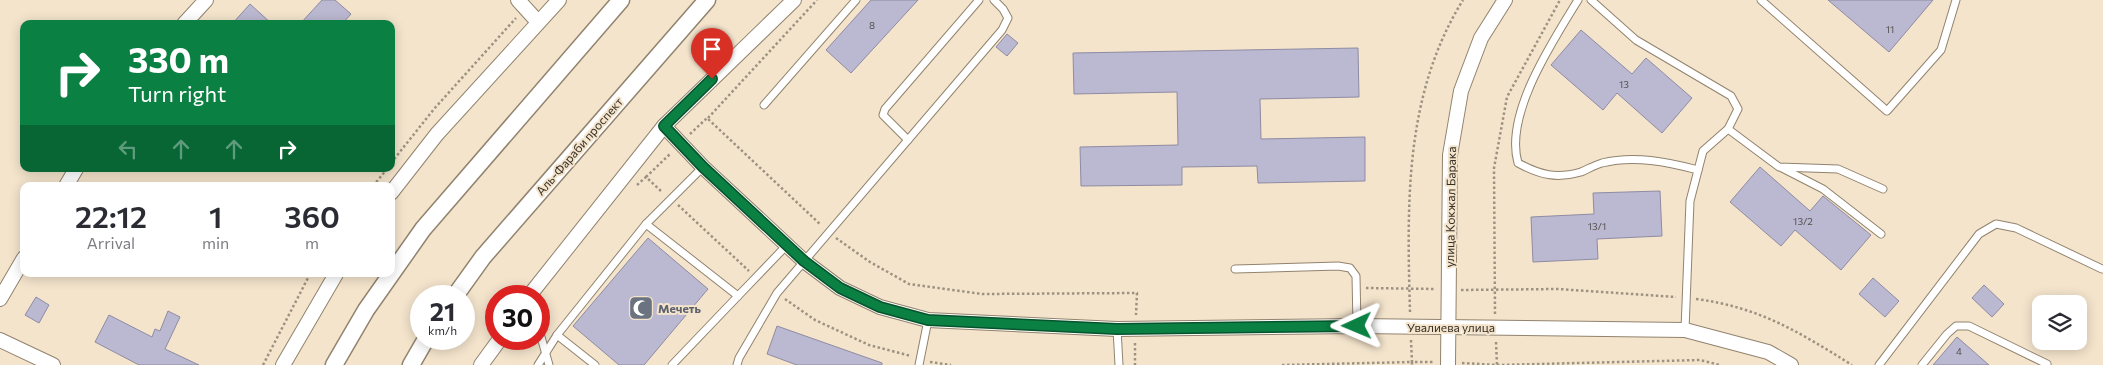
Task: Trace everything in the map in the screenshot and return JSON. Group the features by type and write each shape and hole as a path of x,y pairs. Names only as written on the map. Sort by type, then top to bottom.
{"street":[{"path":"188,20 206,0"},
{"path":"395,188 437,134 558,0"},
{"path":"395,269 423,229 620,0"},
{"name":"Аль-Фараби проспект","path":"463,285 489,250 707,0"},
{"path":"538,285 664,126 794,0"},
{"name":"улица Кокжал Барака","path":"1448,364 1450,155 1461,91 1481,38 1505,0"},
{"path":"522,4 538,22"},
{"name":"Увалиева улица","path":"664,126 703,167 787,246 840,288 880,307 928,320 1117,329 1357,326 1448,328 1495,326 1684,330 1768,352 1786,364"},
{"path":"0,299 20,265"},
{"path":"283,365 334,277"},
{"path":"334,365 366,310 389,277"},
{"path":"0,340 53,365"},
{"path":"411,365 420,350"},
{"path":"481,365 492,350"}],"lane":[{"path":"764,105 856,0"},
{"path":"908,140 883,115 884,109 979,0"},
{"path":"737,365 738,358 777,293 1002,30 1008,18 1003,9 994,0"},
{"path":"1578,0 1543,57 1522,107 1514,150 1518,163 1538,174 1560,176 1581,172 1602,163 1634,160 1671,162 1698,170"},
{"path":"1591,0 1636,40 1731,96 1738,109 1728,130 1703,151 1690,201 1684,330"},
{"path":"1761,0 1886,111 1941,50 1956,0"},
{"path":"1728,130 1779,167 1823,189 1881,234"},
{"path":"538,365 557,335 646,224 703,167"},
{"path":"1779,167 1838,168 1883,189"},
{"path":"646,224 738,296"},
{"path":"1880,365 1979,234 1996,224 2016,228 2102,269"},
{"path":"672,365 787,246"},
{"path":"1235,269 1338,266 1350,268 1356,276 1357,326"},
{"path":"919,365 928,320"},
{"path":"1922,365 1947,334 1956,326 1969,326 2047,364"},
{"path":"1117,329 1119,365"},
{"path":"557,335 595,365"},
{"path":"544,350 549,365"}],"path":[{"path":"646,177 707,118 817,0"},
{"path":"1412,364 1410,288 1411,161 1417,119 1430,67 1449,23 1463,0"},
{"path":"1497,365 1494,168 1507,98 1560,0"},
{"path":"395,158 522,4"},
{"path":"707,118 829,233 870,262 909,284 982,294 1137,293 1135,365"},
{"path":"375,182 384,172"},
{"path":"263,365 308,277"},
{"path":"1356,289 1558,289 1686,298 1725,303 1764,316 1802,334 1852,365"},
{"path":"1282,365 1497,365 1700,360 1720,365"}],"building":[{"path":"322,0 335,0 351,14 346,20 304,20"},
{"path":"871,0 918,0 851,73 826,50"},
{"path":"1828,0 1933,0 1889,52"},
{"path":"250,4 268,20 236,20"},
{"path":"1581,30 1632,74 1646,58 1692,98 1662,133 1617,93 1603,110 1551,65"},
{"path":"1007,34 1018,43 1007,56 996,47"},
{"path":"1358,48 1359,97 1260,99 1261,139 1365,137 1365,181 1258,183 1257,166 1182,167 1182,185 1081,186 1080,147 1178,145 1177,92 1074,94 1073,53"},
{"path":"1760,167 1810,211 1823,196 1871,235 1841,270 1795,230 1781,246 1730,202"},
{"path":"1660,191 1662,236 1597,239 1598,259 1533,262 1531,217 1594,214 1593,193"},
{"name":"Мечеть","path":"648,238 708,289 644,365 619,365 573,326"},
{"path":"1873,278 1899,301 1885,317 1859,294"},
{"path":"1984,285 2004,304 1992,317 1972,298"},
{"path":"36,297 49,305 39,323 25,315"},
{"path":"168,311 180,317 165,349 199,365 139,365 95,342 109,315 152,337 155,329 160,331"},
{"path":"777,326 882,363 882,365 797,365 767,354"},
{"path":"1957,337 1989,365 1933,365"}],"place":[{"name":"Мечеть","path":"641,308"}],"route":[{"path":"712,79 664,126 703,167 804,261 840,288 880,307 928,320 1117,329 1357,326"}]}
